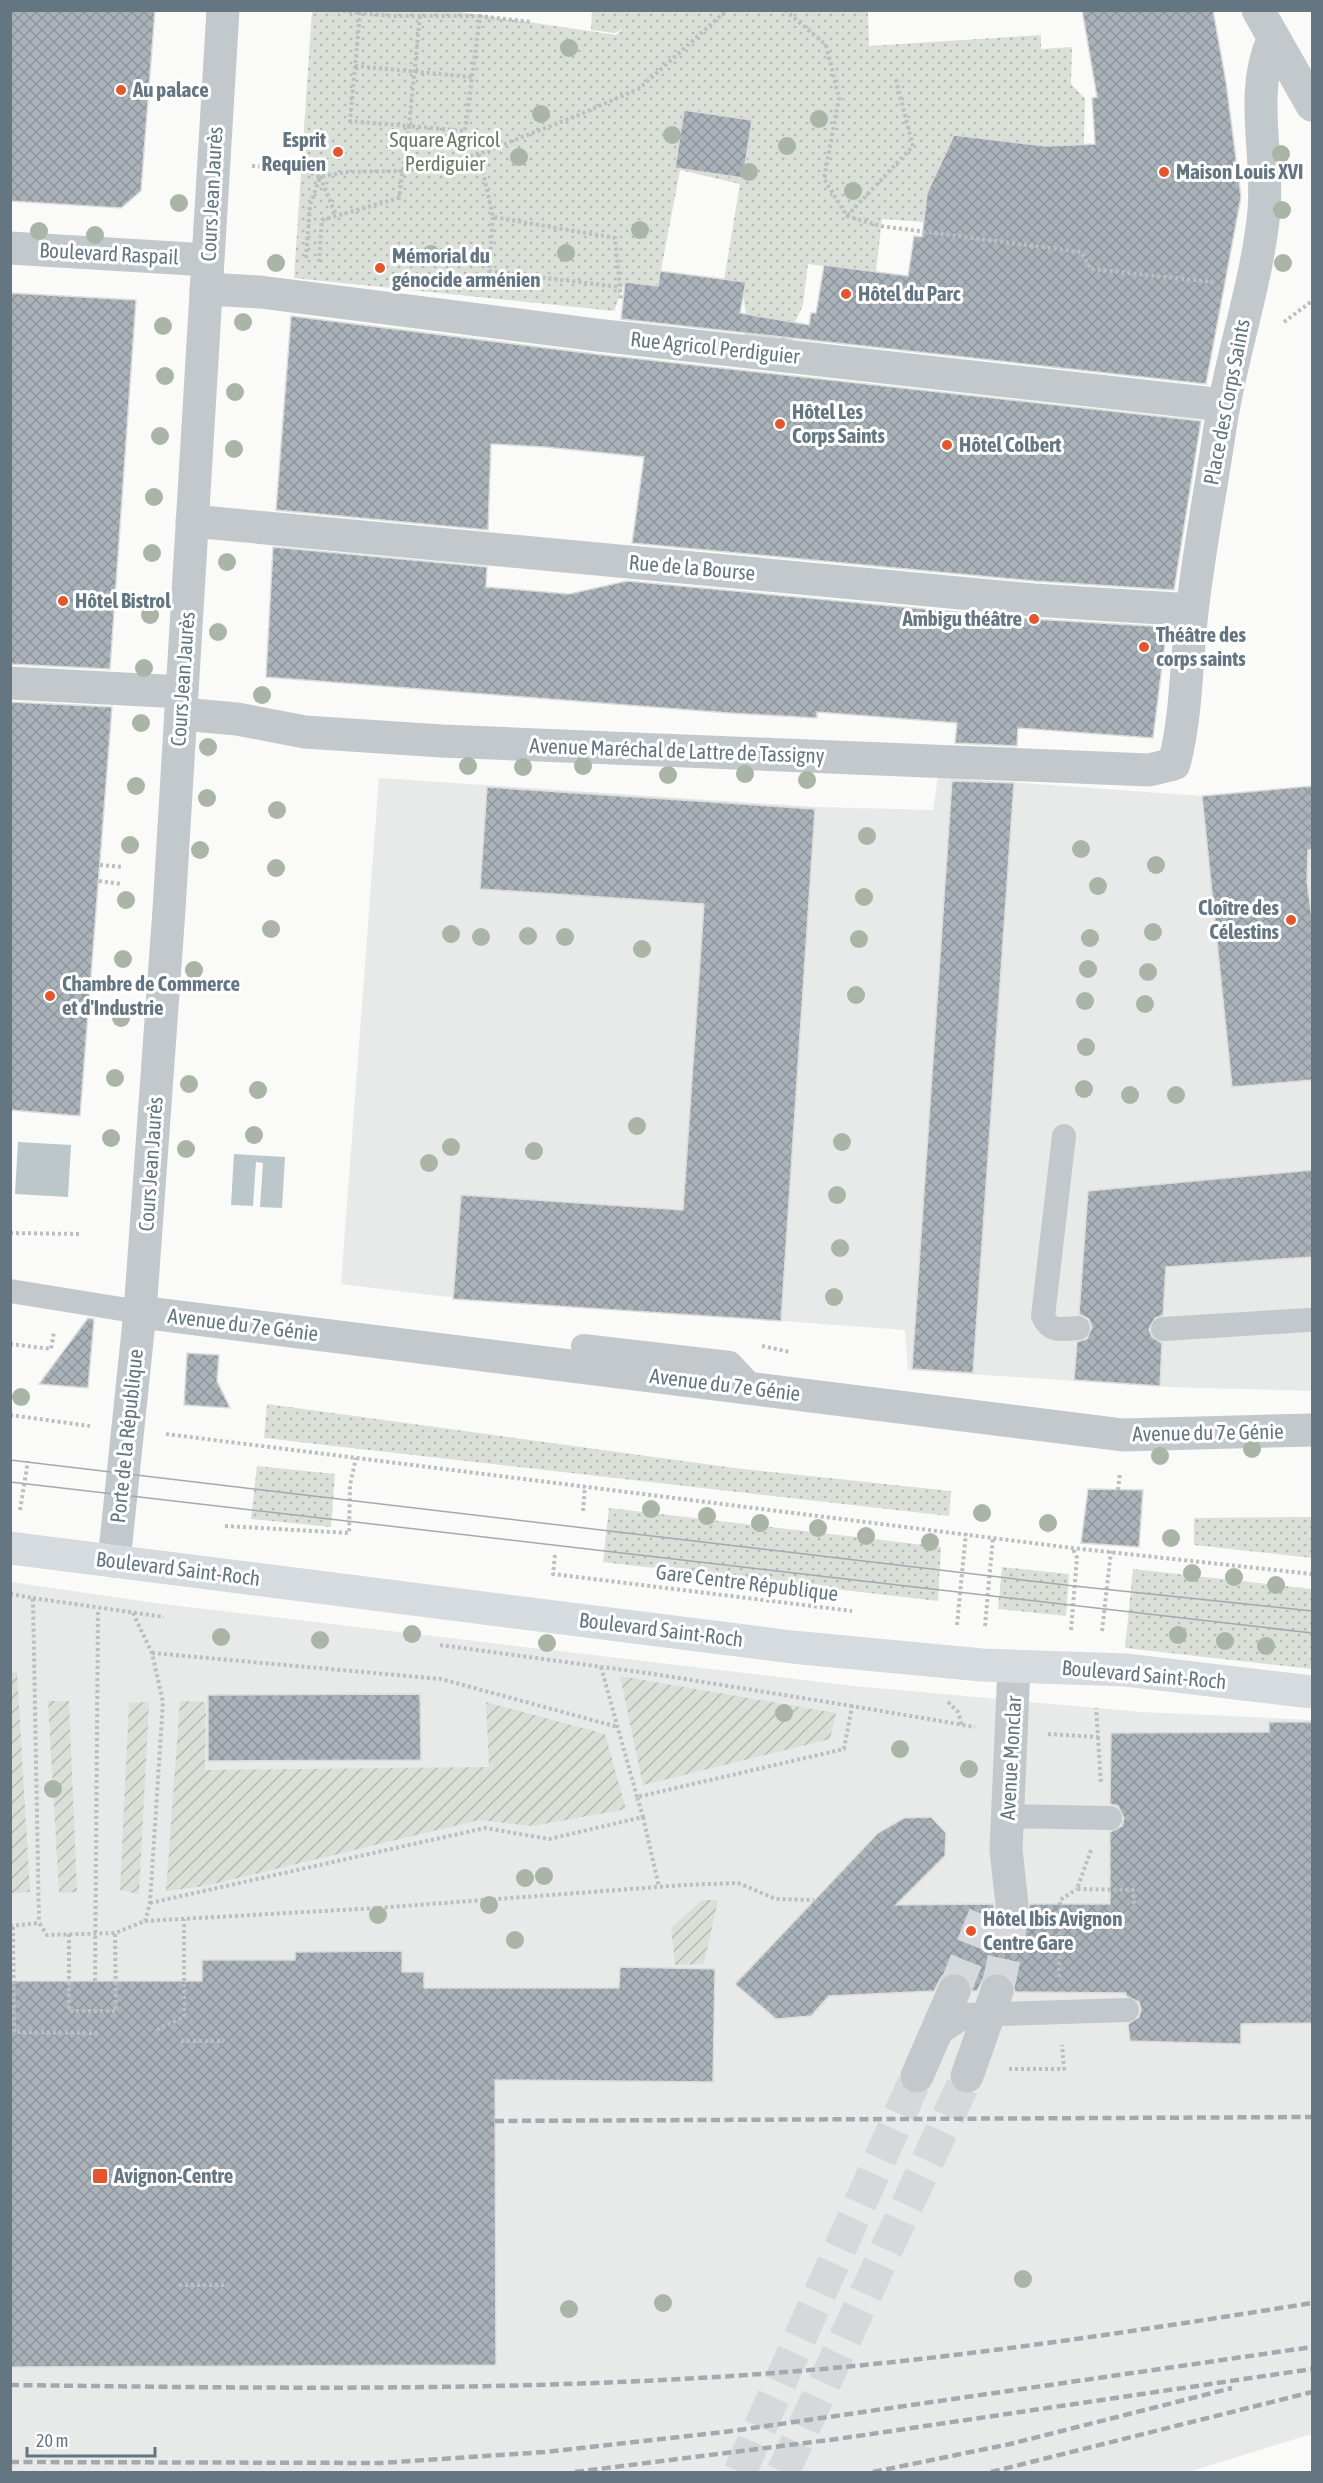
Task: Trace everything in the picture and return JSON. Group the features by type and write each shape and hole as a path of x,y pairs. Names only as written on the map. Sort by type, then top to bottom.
{"main road":[{"name":"Boulevard Saint-Roch","path":"15,1532 114,1561 792,1647 1014,1667 1126,1670 1312,1692"}],"street":[{"name":"Cours Jean Jaurès","path":"140,1312 182,703 223,10"},
{"path":"1258,10 1312,105"},
{"name":"Place des Corps Saints","path":"1174,764 1180,742 1192,610 1223,405 1258,250 1264,209 1262,109 1264,58 1273,40"},
{"name":"Boulevard Raspail","path":"10,248 207,275"},
{"name":"Rue Agricol Perdiguier","path":"207,275 260,292 597,335 1223,405"},
{"name":"Rue de la Bourse","path":"192,521 1010,598 1192,610"},
{"name":"Avenue Maréchal de Lattre de Tassigny","path":"10,683 182,703 237,719 304,732 442,741 1149,770 1174,764"},
{"name":"Avenue du 7e Génie","path":"140,1312 1123,1435 1312,1430"},
{"name":"Porte de la République","path":"114,1561 140,1312"},
{"name":"Avenue Monclar","path":"1001,1904 1013,1731 1014,1667"},
{"path":"917,2076 954,1991"},
{"path":"967,2076 994,2002"}],"lane":[{"path":"1064,1136 1043,1316 1047,1325 1055,1329 1078,1328"},
{"path":"10,1291 140,1312"},
{"path":"1163,1329 1308,1320"},
{"path":"584,1346 730,1363 754,1389"},
{"path":"1008,1816 1110,1818"},
{"path":"935,2036 967,2015 994,2002 1127,2010"}],"path":[{"path":"337,10 420,16 480,16 531,22"},
{"path":"214,165 301,170 320,177 345,172 404,171 479,154 640,88 727,10"},
{"path":"785,10 826,45 839,98 824,179 847,216 880,226 1080,252 1091,269 1249,287"},
{"path":"360,13 350,121 465,131 480,16"},
{"path":"318,270 322,220 399,198 404,171 420,16"},
{"path":"355,66 472,77"},
{"path":"847,216 913,146 896,77"},
{"path":"479,154 493,218 489,271 619,287"},
{"path":"320,177 336,215"},
{"path":"306,269 310,205 320,177"},
{"path":"493,218 615,238 621,306"},
{"path":"100,865 123,867"},
{"path":"99,881 122,884"},
{"path":"10,1233 80,1233"},
{"path":"10,1344 51,1349"},
{"path":"10,1415 1072,1548 1312,1574"},
{"path":"225,1526 350,1533 350,1485 356,1458"},
{"path":"15,1532 28,1461"},
{"path":"583,1511 585,1486"},
{"path":"959,1610 966,1533"},
{"path":"985,1631 993,1537"},
{"path":"1070,1636 1077,1558 1072,1548"},
{"path":"1100,1640 1111,1551"},
{"name":"Gare Centre République","path":"555,1555 553,1574 862,1612"},
{"path":"10,1594 98,1609 164,1617"},
{"path":"33,1598 39,1923 47,1935 115,1933 145,1921 738,1883 776,1899 814,1900"},
{"path":"95,1982 98,1609"},
{"path":"133,1613 152,1653 163,1702 150,1903 145,1921"},
{"path":"945,1622 957,1624"},
{"path":"436,1644 852,1706 962,1726 958,1712 947,1703 949,1692"},
{"path":"152,1653 441,1679 618,1727"},
{"path":"601,1667 638,1797 659,1887"},
{"path":"1013,1731 1098,1737 1095,1699"},
{"path":"638,1797 844,1749 852,1706"},
{"path":"150,1903 484,1828 549,1839 643,1817"},
{"path":"157,2030 184,2017 184,1919"},
{"path":"39,1923 12,1927 15,2032 97,2033"},
{"path":"69,1934 69,2011 116,2011 115,1933"},
{"path":"181,2041 224,2041"},
{"path":"179,2285 224,2285"}],"shaded area":[{"path":"938,777 1202,796 1312,786 1312,1391 1170,1387 908,1370 905,1330 439,1296 341,1284 379,778 818,807 933,810"},
{"path":"18,1142 71,1145 68,1197 15,1194"},
{"path":"234,1154 285,1157 282,1208 260,1207 263,1163 256,1162 253,1206 231,1205"},
{"path":"11,1582 155,1603 854,1686 1142,1712 1312,1720 1312,2434 1188,2472 11,2472"}],"green space":[{"name":"Square Agricol Perdiguier","path":"868,10 869,46 1041,35 1041,49 1072,47 1071,84 1085,98 1084,144 1046,146 954,135 927,193 924,222 882,219 876,272 808,264 803,305 795,322 791,347 743,342 746,313 743,296 724,280 740,184 680,170 658,286 625,282 614,311 294,278 312,11 453,11 616,35 623,29 615,33 591,30 592,11"},
{"path":"267,1404 734,1468 951,1491 949,1516 264,1438"},
{"path":"257,1466 335,1474 331,1527 251,1519"},
{"path":"609,1508 941,1547 938,1601 603,1562"},
{"path":"1312,1517 1312,1558 1194,1545 1194,1518"},
{"path":"1002,1567 1069,1574 1066,1616 998,1609"},
{"path":"1133,1569 1312,1589 1312,1669 1125,1648"},
{"path":"10,1672 17,1672 30,1892 11,1893"},
{"path":"620,1676 836,1713 830,1739 643,1785"},
{"path":"48,1701 69,1701 77,1892 59,1893"},
{"path":"180,1701 206,1702 205,1770 489,1767 486,1702 605,1734 626,1809 533,1826 479,1820 205,1886 166,1891"},
{"path":"149,1702 139,1894 120,1890 129,1703"},
{"path":"702,1900 718,1900 704,1964 675,1965 671,1928"}],"building":[{"path":"10,10 155,10 141,191 121,208 10,201"},
{"path":"1082,10 1213,10 1226,82 1241,197 1206,384 621,319 625,282 658,286 660,271 746,282 740,313 809,325 811,313 816,313 824,265 908,276 914,236 922,237 927,193 954,135 1046,146 1095,144 1092,98 1097,97"},
{"path":"684,110 752,120 743,178 675,168"},
{"path":"10,293 136,300 110,669 10,664"},
{"path":"291,316 595,354 1201,421 1174,590 1035,581 632,543 644,457 545,447 491,444 488,530 276,510"},
{"path":"273,547 487,567 486,587 569,594 627,581 1032,619 1167,627 1153,738 1018,728 1017,746 955,743 957,723 817,712 817,718 729,713 266,677"},
{"name":"Chambre de Commerce et d'Industrie","path":"10,702 112,707 80,1116 10,1110"},
{"path":"952,781 1014,783 973,1373 912,1369"},
{"path":"1312,786 1312,849 1308,850 1307,882 1312,919 1312,1080 1232,1087 1202,796"},
{"path":"487,787 815,809 781,1321 453,1299 461,1195 683,1210 704,904 480,889"},
{"path":"1312,1170 1312,1257 1166,1267 1163,1315 1155,1318 1149,1329 1152,1337 1162,1343 1160,1386 1074,1380 1077,1342 1087,1339 1092,1327 1089,1319 1079,1314 1088,1191"},
{"path":"88,1318 94,1319 88,1388 39,1384"},
{"path":"187,1353 219,1355 217,1381 230,1408 184,1405"},
{"path":"1088,1489 1143,1490 1139,1547 1081,1543"},
{"path":"420,1694 421,1760 208,1761 208,1695"},
{"path":"1269,1722 1312,1722 1312,2023 1241,2024 1241,2044 1130,2041 1128,2024 1139,2017 1141,2009 1139,2002 1126,1996 1126,1993 1015,1992 1011,1978 1004,1974 994,1973 984,1977 977,1991 972,1991 969,1980 962,1974 951,1973 942,1976 934,1991 829,1996 811,2016 776,2019 735,1984 878,1833 904,1818 931,1817 946,1833 945,1856 896,1905 993,1904 997,1916 1013,1923 1024,1919 1030,1904 1110,1904 1110,1832 1122,1826 1124,1818 1118,1806 1110,1804 1111,1733 1269,1732"},
{"path":"402,1951 402,1972 424,1972 424,1988 619,1988 620,1967 715,1969 713,2082 495,2080 496,2365 10,2367 10,1981 202,1981 202,1960 295,1960 295,1952"}],"tunnel":[{"path":"997,1991 1009,1936 1012,1904"},
{"path":"954,1991 989,1905"},
{"path":"740,2472 917,2076"},
{"path":"783,2472 967,2076"}],"tram line":[{"path":"10,1460 1074,1586 1312,1611"},
{"path":"10,1482 1312,1633"}],"railway":[{"path":"495,2121 1312,2117"},
{"path":"10,2385 378,2388 562,2384 746,2375 959,2354 1100,2336 1312,2303"},
{"path":"10,2462 381,2463 545,2452 725,2432 1312,2347"},
{"path":"575,2472 837,2439 1312,2369"},
{"path":"873,2472 1010,2444 1232,2388"},
{"path":"991,2472 1312,2392"}],"place":[{"name":"Au palace","path":"121,90"},
{"name":"Esprit Requien","path":"338,152"},
{"name":"Maison Louis XVI","path":"1164,172"},
{"name":"Mémorial du génocide arménien","path":"380,268"},
{"name":"Hôtel du Parc","path":"846,294"},
{"name":"Hôtel Les Corps Saints","path":"780,424"},
{"name":"Hôtel Colbert","path":"947,445"},
{"name":"Hôtel Bistrol","path":"63,601"},
{"name":"Ambigu théâtre","path":"1034,619"},
{"name":"Théâtre des corps saints","path":"1144,647"},
{"name":"Cloître des Célestins","path":"1291,920"},
{"name":"Chambre de Commerce et d'Industrie","path":"50,996"},
{"name":"Hôtel Ibis Avignon Centre Gare","path":"971,1931"},
{"name":"Avignon-Centre","path":"100,2176"}]}
